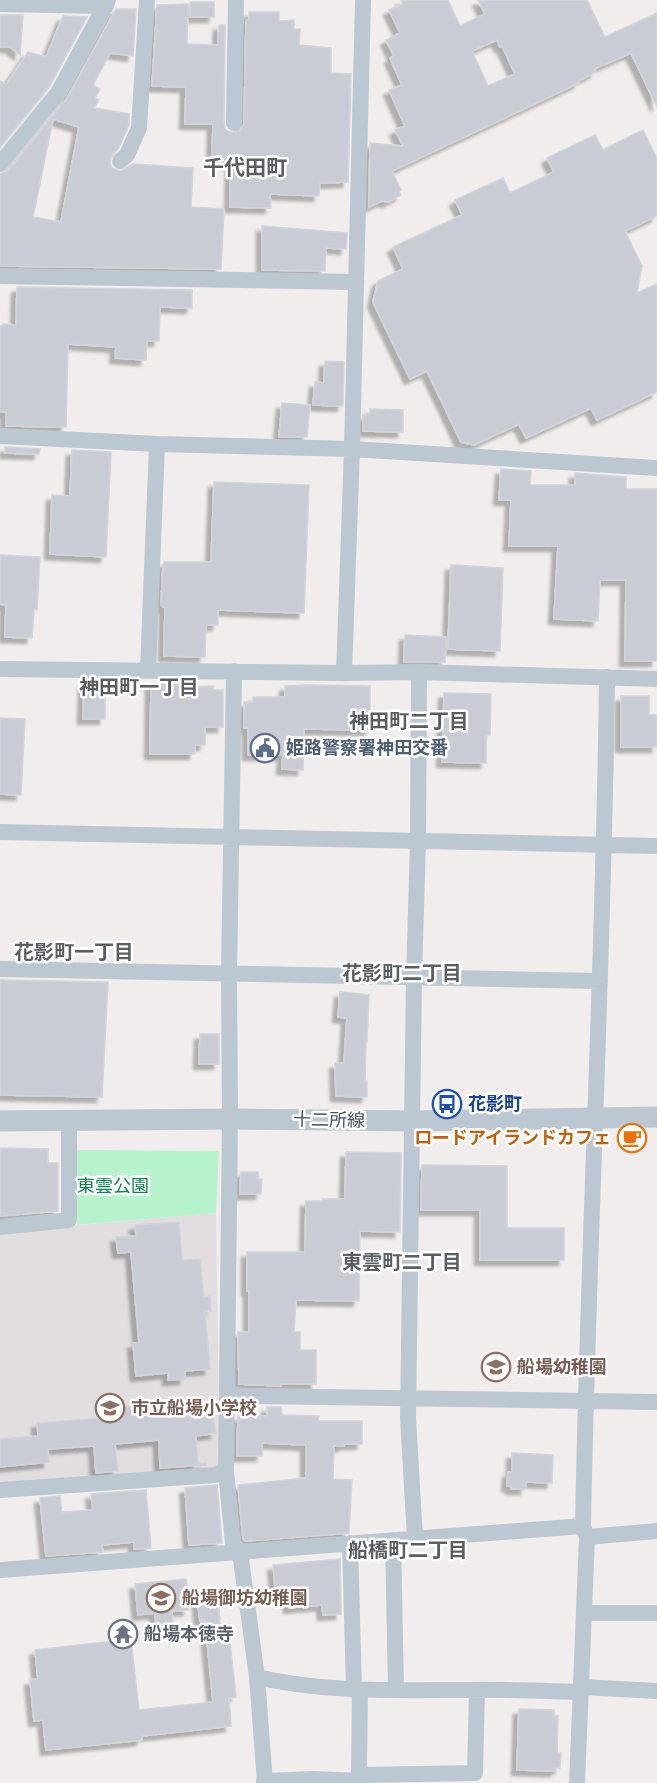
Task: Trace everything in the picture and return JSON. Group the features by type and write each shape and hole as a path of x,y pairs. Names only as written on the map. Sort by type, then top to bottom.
{"street":[{"path":"120,161 127,155 139,128 147,0"},
{"path":"234,123 236,0"},
{"path":"344,673 363,0"},
{"path":"0,4 108,2 58,93 0,164"},
{"path":"0,276 356,282"},
{"path":"0,436 157,444 352,449 657,468"},
{"path":"148,670 157,444"},
{"path":"0,669 419,672 657,679"},
{"path":"234,671 229,974 230,1119 226,1471 233,1543 240,1552 257,1677 265,1782 314,1779 363,1780 475,1773 477,1690"},
{"path":"415,1538 408,1397 419,672"},
{"path":"577,1783 585,1613 585,1400 605,844 607,677"},
{"path":"0,832 657,846"},
{"path":"0,969 600,981"},
{"name":"十二所線","path":"0,1121 230,1119 412,1121 596,1116 657,1117"},
{"path":"0,1227 69,1220 69,1121"},
{"path":"227,1394 657,1402"},
{"path":"0,1490 215,1475 226,1471"},
{"path":"0,1570 415,1538 585,1531 657,1531"},
{"path":"393,1540 396,1690"},
{"path":"350,1543 359,1772 363,1780"},
{"path":"585,1613 657,1613"},
{"path":"257,1677 283,1683 357,1691 657,1691"}],"shaded area":[{"name":"市立船場小学校","path":"216,1213 220,1468 0,1487 0,1232"}],"green space":[{"name":"東雲公園","path":"77,1150 219,1151 216,1213 77,1225"}],"building":[{"path":"401,0 448,0 460,26 485,14 478,0 587,0 605,37 657,13 657,107 631,53 594,69 596,72 578,81 579,83 392,171 401,195 388,202 382,201 369,207 370,143 403,146 395,130 405,126 389,90 402,85 390,58 394,56 386,40 400,33 389,10 403,4","holes":["497,40 500,47 502,46 515,74 488,86 472,51"]},
{"path":"190,2 214,2 214,17 190,17"},
{"path":"188,4 187,44 218,45 219,25 225,25 224,123 225,129 229,132 239,132 244,124 246,20 249,20 249,12 279,12 279,21 294,20 294,29 300,29 299,45 331,48 331,73 351,74 348,182 320,183 319,196 270,194 271,208 230,207 231,163 212,162 213,124 185,124 186,87 152,86 157,5"},
{"path":"116,9 136,9 133,56 110,53 93,85 100,89 95,98 99,100 94,108 129,114 129,125 118,149 110,157 110,163 112,168 121,171 133,164 193,168 191,207 224,209 221,269 0,266 0,174 8,171 66,100","holes":["53,119 79,127 61,222 33,217"]},
{"path":"0,15 23,15 20,55 10,47 0,47"},
{"path":"63,16 87,17 49,87 0,147 0,81 6,85 28,52 46,57"},
{"path":"643,130 657,159 657,216 625,231 642,266 637,293 657,284 657,392 597,420 591,408 526,438 519,424 474,445 461,442 427,371 410,379 373,302 378,281 403,269 393,247 462,215 455,200 503,178 510,193 554,172 547,158 595,135 603,150"},
{"path":"262,226 347,233 346,249 326,248 325,271 262,270"},
{"path":"17,287 192,290 192,308 160,307 159,341 147,341 146,360 115,358 116,347 68,344 66,427 6,426 6,412 0,412 0,326 3,324 16,325"},
{"path":"325,361 344,362 343,406 313,405 315,382 324,383"},
{"path":"282,403 310,405 307,437 279,437"},
{"path":"370,409 403,410 403,432 363,431 363,415 370,415"},
{"path":"5,447 40,449 39,454 5,453"},
{"path":"72,450 111,452 106,557 50,554 52,495 70,496"},
{"path":"501,469 531,471 530,485 575,485 575,473 626,477 626,489 657,489 657,661 625,661 626,580 600,580 598,621 554,619 558,546 509,546 511,500 499,500"},
{"path":"214,482 309,485 304,613 218,610 218,625 206,625 205,657 164,656 165,608 161,605 163,565 164,562 211,562"},
{"path":"0,555 40,557 37,610 34,609 32,638 5,637 6,605 0,604"},
{"path":"451,565 503,568 500,651 448,649"},
{"path":"405,635 446,637 445,662 404,662"},
{"path":"84,682 105,682 105,719 83,719"},
{"path":"151,683 194,684 194,687 213,686 213,690 223,690 223,727 205,727 205,745 195,745 195,754 150,754"},
{"path":"285,686 370,686 370,730 304,729 303,770 282,769 283,755 248,755 248,728 244,728 244,702 253,702 253,697 285,697"},
{"path":"444,693 491,694 490,735 486,736 486,763 442,762"},
{"path":"621,696 649,696 649,715 657,715 657,747 621,747"},
{"path":"0,718 25,719 21,795 0,794"},
{"path":"0,980 108,982 102,1097 0,1095"},
{"path":"340,992 369,995 365,1081 367,1081 367,1097 336,1096 335,1063 344,1063 347,1018 338,1017"},
{"path":"200,1034 219,1034 219,1064 199,1064"},
{"path":"0,1148 48,1149 48,1163 58,1163 58,1211 0,1216"},
{"path":"346,1152 401,1153 400,1232 360,1231 359,1301 296,1300 294,1332 300,1332 300,1350 316,1350 316,1384 281,1384 281,1386 239,1384 238,1332 249,1332 247,1252 305,1252 306,1201 345,1199"},
{"path":"422,1165 507,1166 507,1228 564,1228 564,1260 480,1260 480,1210 421,1210"},
{"path":"241,1172 258,1172 258,1179 262,1179 261,1194 240,1194"},
{"path":"179,1222 182,1260 200,1259 204,1297 210,1296 211,1311 205,1311 210,1369 185,1371 185,1379 168,1380 168,1373 136,1376 133,1343 139,1343 131,1252 118,1253 116,1237 136,1236 135,1225"},
{"path":"144,1405 145,1414 192,1410 193,1419 213,1416 216,1433 196,1436 198,1464 206,1463 206,1465 160,1468 159,1440 115,1444 118,1471 96,1473 94,1446 48,1449 49,1462 0,1467 0,1439 38,1436 37,1423 116,1417 115,1408"},
{"path":"267,1407 281,1407 282,1415 319,1416 318,1421 362,1421 362,1444 334,1446 333,1479 352,1480 349,1533 245,1541 243,1539 238,1485 306,1478 306,1445 262,1443 262,1456 237,1456 238,1416 267,1416"},
{"path":"512,1453 553,1455 552,1483 526,1482 526,1489 511,1489 511,1486 507,1486 508,1472 512,1472"},
{"path":"217,1485 222,1543 189,1545 185,1488"},
{"path":"146,1490 151,1548 134,1549 134,1542 102,1545 103,1552 46,1556 40,1498 60,1496 62,1512 93,1510 91,1494"},
{"path":"340,1559 341,1614 323,1615 322,1605 289,1608 287,1586 275,1587 273,1565"},
{"path":"186,1579 189,1610 172,1611 173,1623 156,1625 155,1613 138,1615 135,1584"},
{"path":"218,1595 220,1624 228,1623 236,1697 229,1698 231,1726 142,1736 142,1740 46,1750 43,1720 34,1721 30,1680 38,1679 35,1650 131,1639 139,1710 213,1702 205,1620 200,1621 197,1597"},
{"path":"519,1709 554,1710 554,1716 558,1716 557,1753 561,1753 560,1768 556,1768 556,1771 517,1770"}],"place":[{"name":"姫路警察署神田交番","path":"265,748"},
{"name":"花影町","path":"447,1104"},
{"name":"ロードアイランドカフェ","path":"632,1138"},
{"name":"船場幼稚園","path":"496,1367"},
{"name":"市立船場小学校","path":"110,1408"},
{"name":"船場御坊幼稚園","path":"161,1598"},
{"name":"船場本徳寺","path":"123,1634"}],"district":[{"name":"千代田町","path":"245,168"},
{"name":"神田町一丁目","path":"139,687"},
{"name":"神田町二丁目","path":"409,721"},
{"name":"花影町一丁目","path":"74,952"},
{"name":"花影町二丁目","path":"402,973"},
{"name":"東雲町二丁目","path":"402,1262"},
{"name":"船橋町二丁目","path":"408,1550"}]}
